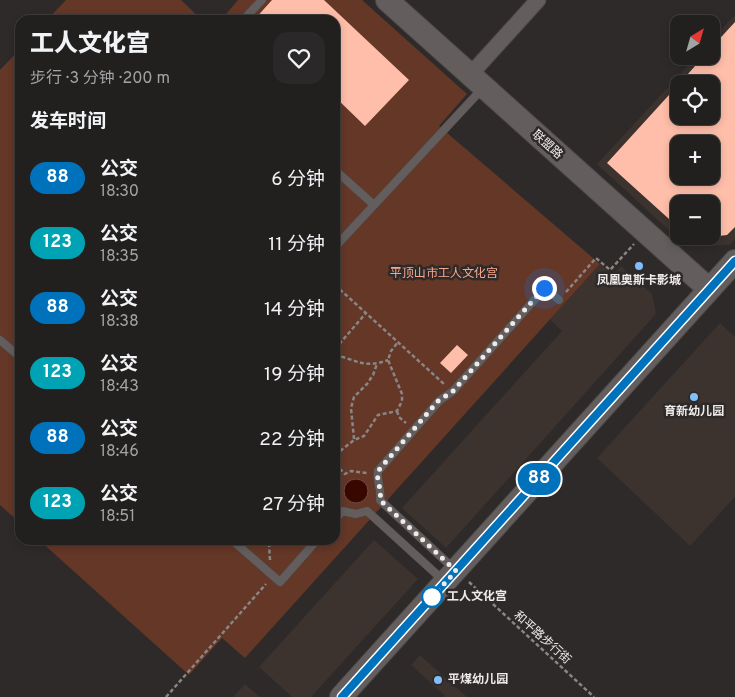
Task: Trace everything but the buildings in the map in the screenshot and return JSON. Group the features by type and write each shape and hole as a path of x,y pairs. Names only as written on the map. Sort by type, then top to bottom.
{"street":[{"name":"联盟路","path":"387,0 709,289"},
{"path":"476,81 538,0"},
{"path":"342,697 735,261"}],"lane":[{"path":"248,15 262,0"},
{"path":"340,242 374,205 476,81"},
{"path":"340,174 374,205"},
{"path":"451,577 380,500 381,488 376,478 378,471 438,401 453,391 544,288 559,300"},
{"path":"0,340 15,353"},
{"path":"340,514 342,511 356,514 367,511 451,577"},
{"path":"238,545 280,582 313,545"}],"path":[{"path":"559,300 596,258 610,270 645,232"},
{"path":"340,290 453,391"},
{"path":"340,343 366,313"},
{"path":"398,342 388,360 402,394 402,401 397,411 399,417 414,430"},
{"path":"340,356 360,364 377,364 388,360"},
{"path":"354,440 351,408 354,397 367,384 377,364"},
{"path":"340,451 354,440 364,436 378,415 397,411"},
{"path":"340,469 346,474 351,471 373,474 378,471"},
{"path":"166,697 272,575 269,545"},
{"name":"和平路步行街","path":"451,577 594,697"}],"shaded area":[{"path":"735,15 735,239 730,245 686,246 685,245 720,245 720,195 670,195 670,231 597,164 670,85 670,125 720,125 720,75 679,75 689,65 720,65 720,31"},
{"path":"600,264 612,275 621,266 652,294 656,314 446,548 402,508 562,331 550,319"},
{"name":"育新幼儿园","path":"720,323 735,337 735,497 690,546 597,458"},
{"path":"356,479 365,482 368,491 365,500 356,503 347,500 344,491 347,482"},
{"path":"374,540 418,579 311,697 292,697 259,667"},
{"name":"平煤幼儿园","path":"420,655 467,697 444,697 411,665"},
{"path":"245,684 260,697 233,697"}],"green space":[{"path":"66,0 181,0 197,15 52,15"},
{"name":"平顶山市工人文化宫","path":"238,0 362,0 467,94 439,126 600,264 245,658 222,638 189,675 45,545 340,545 340,15 225,15"},
{"path":"15,54 15,518 0,505 0,70"}],"bus line":[{"name":"88","path":"342,697 735,261"}],"place":[{"name":"凤凰奥斯卡影城","path":"639,266"},
{"name":"育新幼儿园","path":"694,397"},
{"name":"工人文化宫","path":"432,597"},
{"name":"平煤幼儿园","path":"438,680"}],"route":[{"path":"432,597 456,571 380,500 381,488 376,478 378,471 438,401 453,391 544,288"}]}
